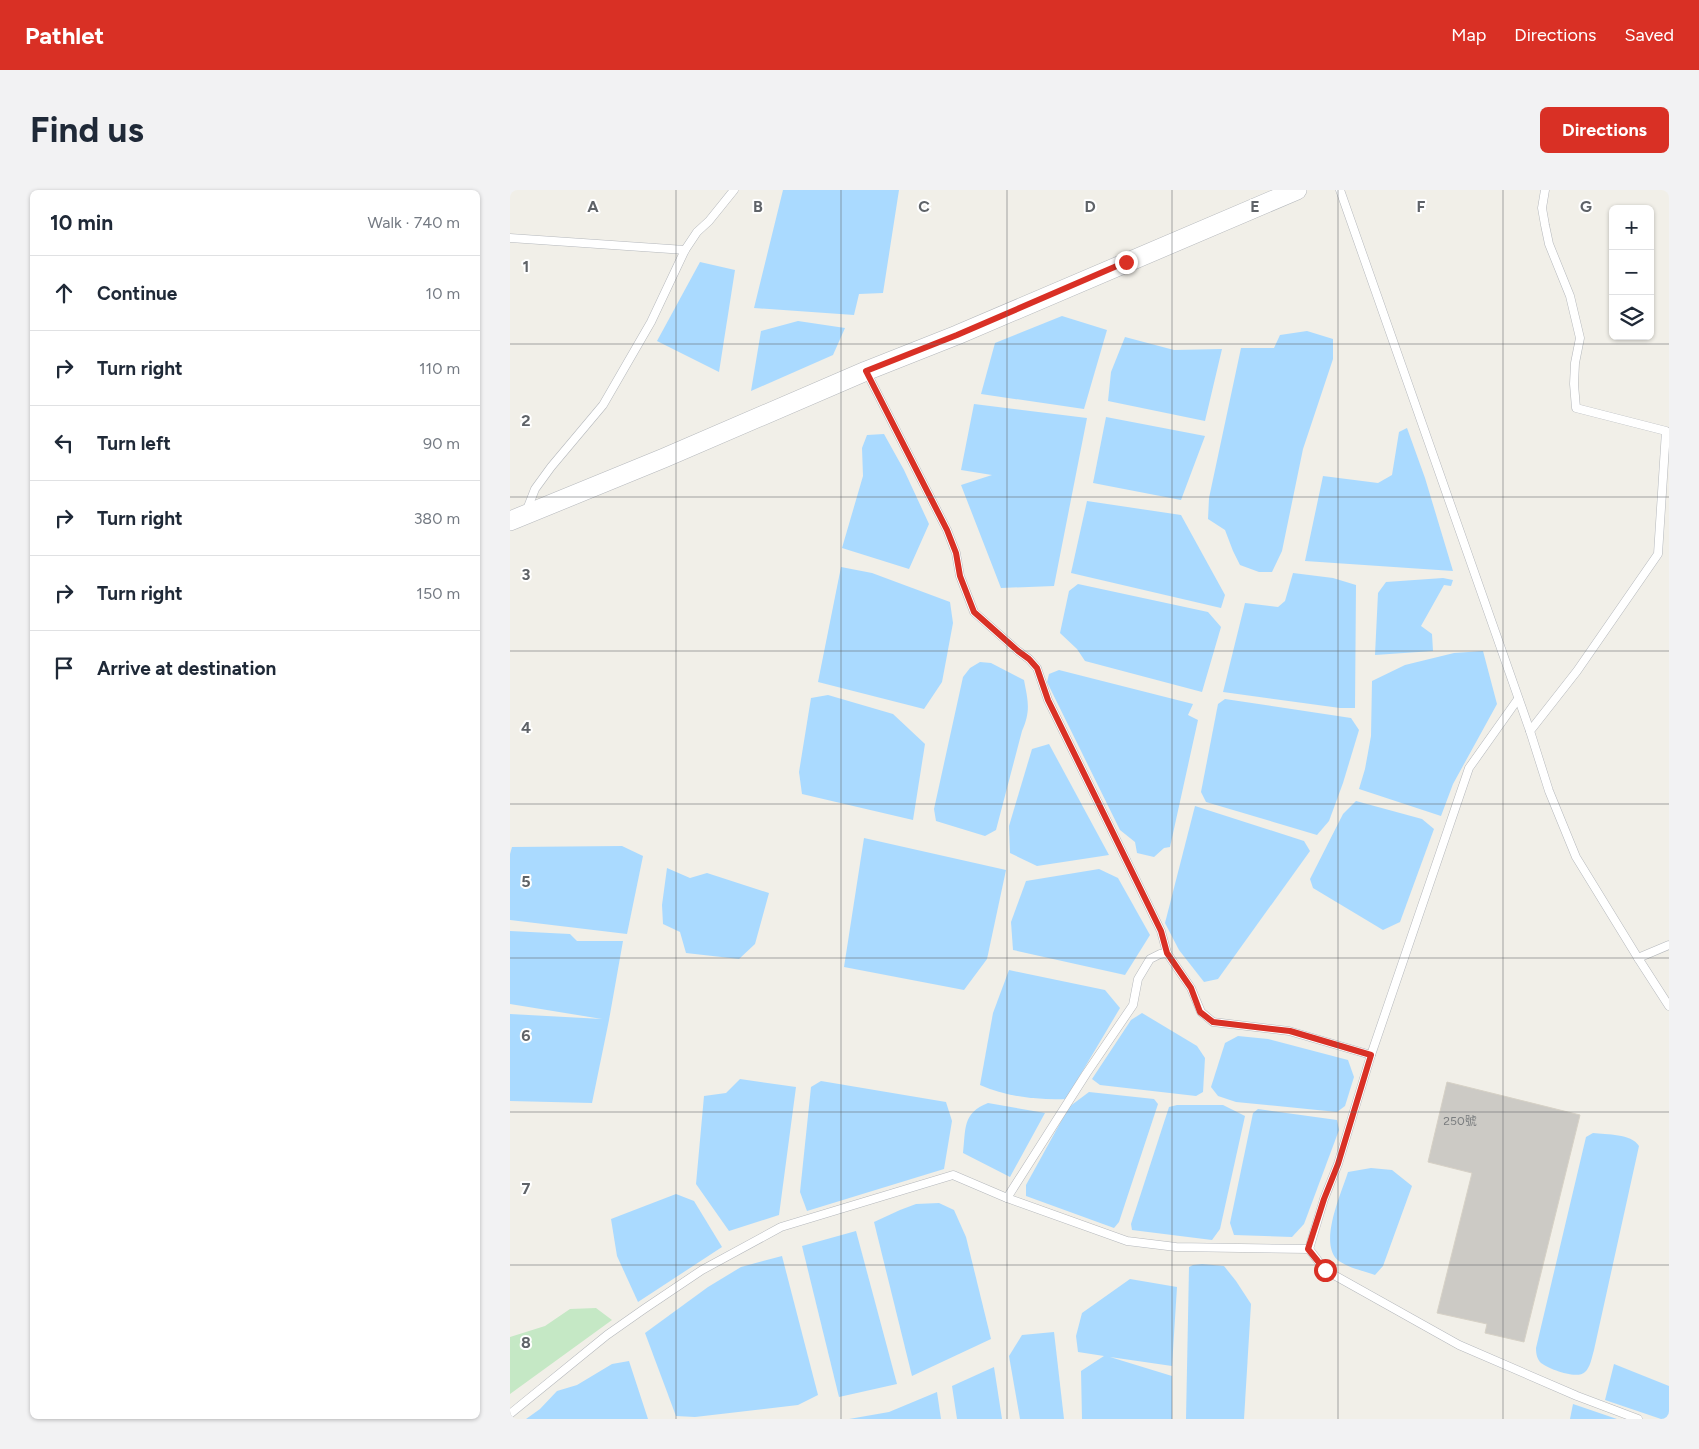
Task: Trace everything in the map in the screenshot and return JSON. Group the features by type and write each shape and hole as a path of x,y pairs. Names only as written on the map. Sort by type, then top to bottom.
{"street":[{"path":"517,518 866,371 957,335 1297,190"}],"lane":[{"path":"517,518 551,467 604,405 651,322 685,250 734,190"},
{"path":"1340,190 1530,731 1549,791 1576,857 1669,1006"},
{"path":"1545,190 1542,208 1549,244 1570,296 1580,338 1575,362 1576,408 1666,431"},
{"path":"510,238 685,250"},
{"path":"866,371 947,530 956,553 960,576 974,612 1037,668 1048,700 1161,931 1167,953 1191,988 1200,1012 1213,1022 1290,1031 1371,1055"},
{"path":"1530,731 1577,671 1658,554 1666,431 1669,422"},
{"path":"1308,1249 1324,1199 1338,1164 1371,1055 1469,768 1518,700"},
{"path":"1638,958 1669,945"},
{"path":"1007,1198 1086,1074 1133,1005 1138,979 1150,959 1167,953"},
{"path":"510,1414 607,1335 637,1314 702,1270 781,1227 953,1175 1007,1198 1127,1241 1176,1247 1308,1249"},
{"path":"1308,1249 1325,1270 1459,1345 1576,1396 1638,1419"}],"green space":[{"path":"596,1308 612,1320 510,1394 510,1337 545,1326 570,1309"}],"water":[{"path":"783,190 899,190 883,293 859,294 854,315 754,308"},
{"path":"700,262 735,270 719,372 657,341"},
{"path":"1062,316 1107,330 1084,409 981,394 995,343"},
{"path":"798,321 845,328 833,355 751,391 761,331"},
{"path":"1307,331 1333,339 1333,359 1303,449 1282,551 1272,572 1259,572 1240,565 1225,530 1208,519 1209,498 1241,348 1274,348 1280,335"},
{"path":"1125,337 1174,350 1222,349 1205,421 1108,401 1111,372"},
{"path":"974,404 1087,418 1054,586 1001,588 961,485 992,475 961,470"},
{"path":"1106,417 1205,436 1181,500 1093,483"},
{"path":"1407,428 1425,478 1453,571 1305,561 1323,476 1378,483 1392,475 1399,432"},
{"path":"884,434 904,470 929,524 909,569 842,548 863,476 862,448 867,435"},
{"path":"1087,501 1181,515 1225,595 1221,608 1071,573"},
{"path":"841,567 872,573 950,602 953,623 942,682 924,709 818,682"},
{"path":"1293,573 1333,578 1356,585 1355,708 1340,708 1223,692 1245,603 1278,607 1285,601"},
{"path":"1443,578 1453,580 1451,586 1444,585 1421,626 1432,634 1433,651 1375,655 1378,593 1386,582"},
{"path":"1078,584 1208,612 1221,627 1202,692 1085,661 1077,649 1060,633 1069,591"},
{"path":"1483,651 1497,704 1453,784 1441,816 1359,789 1371,736 1372,681 1405,665 1454,653"},
{"path":"980,662 991,663 1024,680 1028,706 1027,718 996,830 985,836 936,821 934,809 963,677 970,668"},
{"path":"1059,670 1193,704 1188,715 1198,720 1170,847 1164,848 1154,857 1137,853 1135,842 1120,830 1047,682 1049,674"},
{"path":"828,695 893,714 925,744 913,820 802,794 799,772 811,698"},
{"path":"1225,699 1351,718 1359,730 1329,821 1317,835 1206,802 1201,792 1218,704"},
{"path":"1049,744 1109,855 1037,866 1010,853 1009,826 1032,749"},
{"path":"1356,801 1422,819 1434,829 1400,922 1383,930 1313,888 1310,879 1343,814"},
{"path":"1195,806 1304,841 1310,851 1218,979 1204,982 1179,950 1165,923"},
{"path":"864,838 1006,870 987,959 964,990 844,967"},
{"path":"622,846 643,856 627,934 510,920 510,854 512,847"},
{"path":"667,868 690,878 707,873 769,893 755,944 739,959 686,953 680,932 663,924 662,905"},
{"path":"1099,869 1118,878 1150,935 1125,975 1013,950 1011,922 1026,881"},
{"path":"510,931 570,934 577,941 623,941 592,1103 510,1101 510,1014 602,1019 510,1004"},
{"path":"1009,970 1105,990 1120,1008 1066,1099 1022,1097 980,1085 993,1013"},
{"path":"1142,1013 1197,1046 1205,1058 1203,1092 1196,1096 1100,1085 1092,1079 1131,1020"},
{"path":"1238,1036 1268,1039 1348,1060 1354,1077 1345,1106 1337,1112 1236,1102 1218,1096 1211,1087 1225,1043"},
{"path":"740,1079 796,1087 779,1215 729,1231 696,1184 704,1096 726,1093"},
{"path":"821,1081 946,1102 952,1121 944,1169 807,1211 800,1192 811,1087"},
{"path":"1089,1092 1154,1099 1158,1104 1119,1222 1114,1228 1026,1196 1026,1185 1069,1107"},
{"path":"988,1103 1045,1113 1010,1177 963,1153 965,1129 969,1117 980,1107"},
{"path":"1177,1105 1223,1105 1245,1116 1220,1229 1212,1240 1132,1230 1131,1224 1169,1107"},
{"path":"1258,1109 1337,1120 1339,1130 1304,1224 1292,1237 1234,1235 1230,1223 1253,1113"},
{"path":"1593,1133 1625,1137 1639,1146 1592,1359 1585,1372 1576,1375 1556,1371 1541,1363 1537,1356 1536,1348 1586,1137"},
{"path":"1371,1168 1392,1170 1412,1186 1383,1266 1375,1275 1339,1261 1333,1253 1330,1243 1333,1218 1348,1172"},
{"path":"676,1194 694,1201 722,1247 638,1302 617,1256 611,1219"},
{"path":"939,1203 954,1210 966,1237 991,1339 912,1376 874,1222 916,1204"},
{"path":"856,1231 897,1384 839,1397 802,1246"},
{"path":"782,1256 818,1395 798,1405 695,1417 676,1416 645,1333 708,1287 741,1267"},
{"path":"1202,1264 1224,1266 1251,1304 1244,1419 1186,1419 1189,1267"},
{"path":"1130,1279 1177,1287 1172,1366 1110,1357 1172,1376 1172,1419 1082,1419 1081,1371 1104,1356 1078,1352 1076,1336 1082,1313"},
{"path":"1054,1332 1064,1419 1020,1419 1009,1356 1022,1335"},
{"path":"629,1361 648,1419 526,1419 540,1409 557,1391 577,1385 612,1364"},
{"path":"1614,1364 1669,1386 1669,1419 1661,1419 1605,1400"},
{"path":"994,1367 1002,1419 957,1419 952,1386"},
{"path":"937,1392 941,1419 849,1419 889,1412"},
{"path":"1573,1404 1617,1419 1570,1419"}],"building":[{"path":"1447,1082 1580,1115 1524,1342 1485,1333 1487,1324 1437,1313 1472,1173 1428,1162"}],"route":[{"path":"1126,262 957,335 866,371 947,530 956,553 960,576 974,612 1037,668 1048,700 1161,931 1167,953 1191,988 1200,1012 1213,1022 1290,1031 1371,1055 1338,1164 1324,1199 1308,1249 1325,1270"}]}
